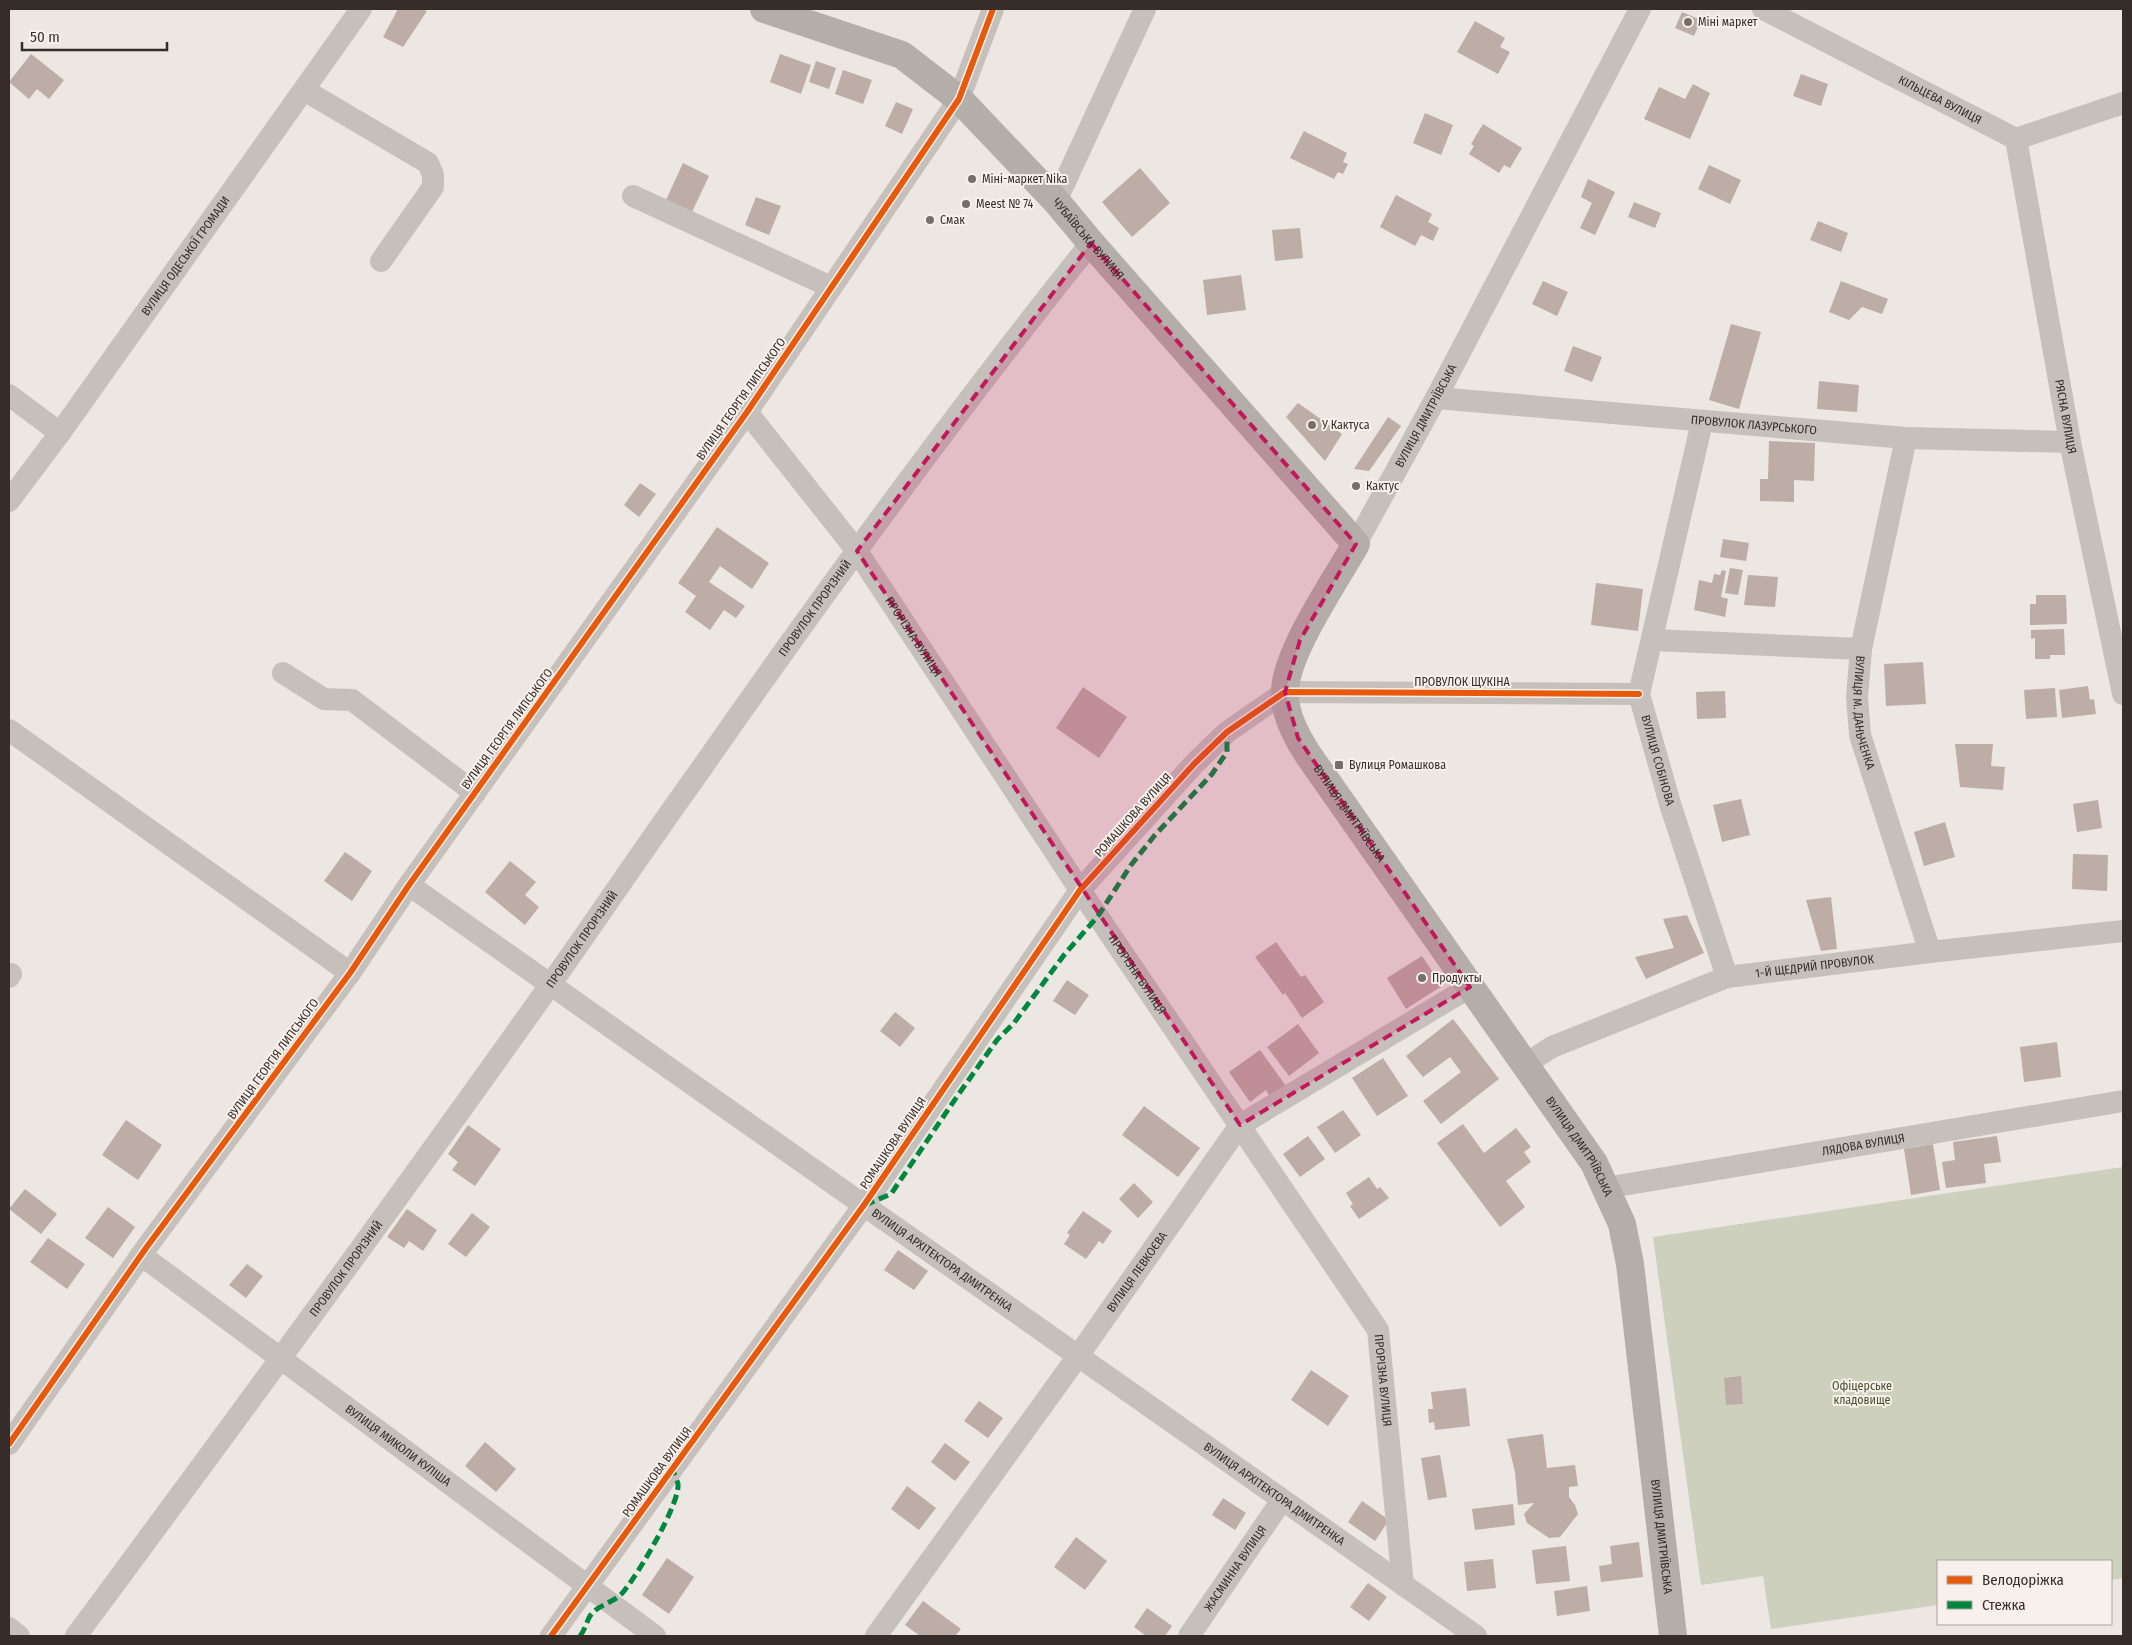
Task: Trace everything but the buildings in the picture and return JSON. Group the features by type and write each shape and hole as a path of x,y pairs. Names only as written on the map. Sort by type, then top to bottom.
{"main road":[{"name":"ЧУБАЇВСЬКА ВУЛИЦЯ","path":"764,9 902,54 958,98 1056,201 1090,243 1356,544"},
{"name":"ВУЛИЦЯ ДМИТРІЇВСЬКА","path":"1356,544 1300,640 1290,665 1284,692 1288,712 1298,738 1524,1065 1570,1126 1594,1163 1622,1224 1630,1264 1673,1636"}],"street":[{"name":"ВУЛИЦЯ ОДЕСЬКОЇ ГРОМАДИ","path":"9,501 60,433 361,9"},
{"name":"ВУЛИЦЯ ГЕОРГІЯ ЛИПСЬКОГО","path":"9,1444 141,1255 350,973 409,885 747,412 958,98 993,9"},
{"path":"1056,201 1145,9"},
{"name":"ВУЛИЦЯ ДМИТРІЇВСЬКА","path":"1356,544 1436,398 1640,9"},
{"name":"КІЛЬЦЕВА ВУЛИЦЯ","path":"1763,9 2016,139"},
{"path":"304,90 428,163 434,175 433,187 381,261"},
{"path":"2016,139 2123,103"},
{"name":"РЯСНА ВУЛИЦЯ","path":"2016,139 2070,442 2115,614 2123,694"},
{"path":"633,196 831,287"},
{"name":"ПРОВУЛОК ПРОРІЗНИЙ","path":"76,1636 281,1359 857,551 1006,351 1090,243"},
{"path":"9,396 60,433"},
{"name":"ПРОВУЛОК ЛАЗУРСЬКОГО","path":"1436,398 1906,438 2070,442"},
{"name":"ПРОРІЗНА ВУЛИЦЯ","path":"747,412 857,551 1080,890 1378,1330 1403,1585"},
{"path":"1639,694 1702,422"},
{"name":"ВУЛИЦЯ М. ДАНЬЧЕНКА","path":"1906,438 1861,649 1857,697 1860,736 1930,952"},
{"path":"1653,640 1861,649"},
{"path":"283,673 324,698 352,700 475,793"},
{"name":"ПРОВУЛОК ЩУКІНА","path":"1284,692 1639,694"},
{"name":"РОМАШКОВА ВУЛИЦЯ","path":"551,1636 864,1205 1080,890 1194,764 1226,732 1284,692"},
{"name":"ВУЛИЦЯ СОБІНОВА","path":"1639,694 1671,807 1727,977"},
{"path":"9,730 350,973"},
{"name":"ВУЛИЦЯ АРХІТЕКТОРА ДМИТРЕНКА","path":"409,885 1476,1636"},
{"name":"1-Й ЩЕДРИЙ ПРОВУЛОК","path":"1524,1065 1552,1047 1727,977 2123,931"},
{"name":"ВУЛИЦЯ ЛЕВКОЄВА","path":"876,1636 1078,1356 1240,1125 1470,987"},
{"name":"ЛЯДОВА ВУЛИЦЯ","path":"1605,1188 2123,1101"},
{"name":"ВУЛИЦЯ МИКОЛИ КУЛІША","path":"141,1255 655,1636"},
{"name":"ЖАСМИННА ВУЛИЦЯ","path":"1189,1636 1282,1500"},
{"path":"9,1628 19,1636"}],"highlighted area":[{"path":"1091,243 1356,544 1300,640 1285,692 1298,738 1470,987 1240,1125 857,551"}],"green space":[{"name":"Офіцерське кладовище","path":"2123,1167 2123,1578 2112,1580 2112,1560 1937,1560 1937,1605 1771,1629 1763,1576 1701,1585 1653,1237"}],"marked path":[{"path":"865,1205 891,1194 997,1040 1014,1023 1064,955 1098,916 1131,865 1155,835 1212,774 1227,752 1227,732"},
{"path":"580,1636 593,1612 624,1591 657,1539 677,1494 678,1484 673,1470"}],"cycle path":[{"path":"9,1444 146,1248 350,973 409,885 747,412 959,99 993,9"},
{"path":"551,1636 864,1205 1080,890 1194,764 1227,732 1285,692 1639,694"}],"place":[{"name":"Міні маркет","path":"1688,22"},
{"name":"Міні-маркет Nika","path":"972,179"},
{"name":"Meest № 74","path":"966,204"},
{"name":"Смак","path":"930,220"},
{"name":"У Кактуса","path":"1312,425"},
{"name":"Кактус","path":"1356,486"},
{"name":"Вулиця Ромашкова","path":"1339,765"},
{"name":"Продукты","path":"1422,978"}]}
